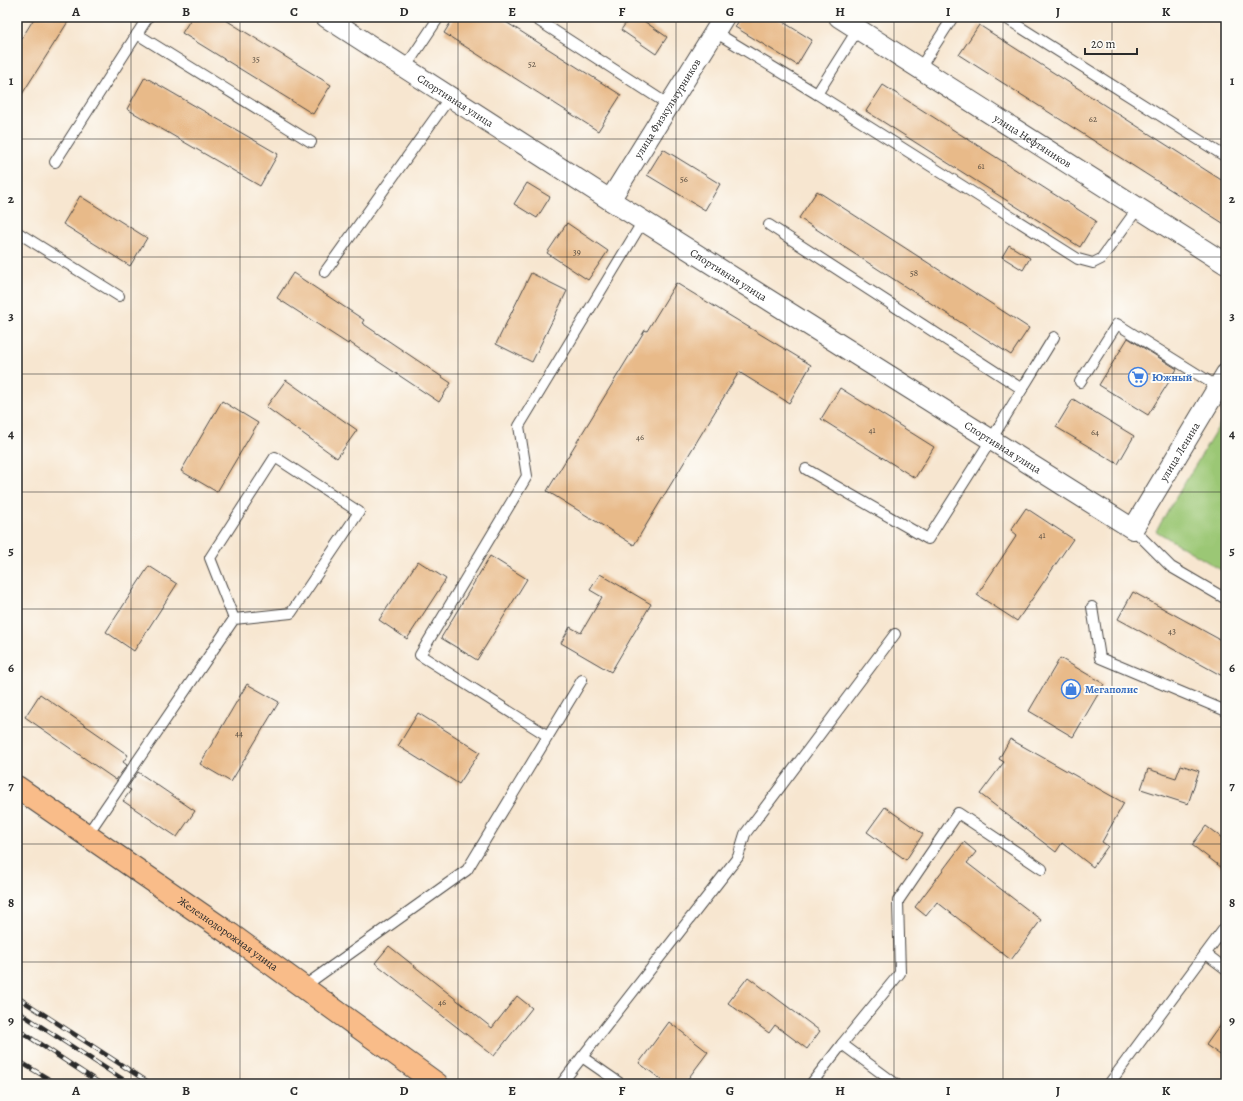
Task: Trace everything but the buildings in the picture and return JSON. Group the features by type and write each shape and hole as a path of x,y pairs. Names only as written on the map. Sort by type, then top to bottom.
{"main road":[{"name":"Железнодорожная улица","path":"17,787 230,934 437,1084"}],"street":[{"name":"Спортивная улица","path":"326,17 643,221 1133,529"},
{"name":"улица Нефтяников","path":"839,17 1226,264"},
{"name":"улица Физкультурников","path":"610,200 720,24"},
{"name":"улица Ленина","path":"1133,529 1222,380"}],"lane":[{"path":"55,162 148,17"},
{"path":"405,68 439,17"},
{"path":"533,17 670,105"},
{"path":"920,68 953,17"},
{"path":"1004,17 1226,157"},
{"path":"720,24 816,94 1078,259 1093,263 1101,259 1138,208"},
{"path":"816,94 858,29"},
{"path":"137,34 311,142"},
{"path":"325,272 450,97"},
{"path":"548,736 420,655 527,476 519,426 643,221"},
{"path":"769,225 1022,389"},
{"path":"17,232 119,296"},
{"path":"1080,382 1117,324 1222,380"},
{"path":"806,468 928,539 1054,337"},
{"path":"87,835 234,619 290,613 359,512 275,457 210,558 234,619"},
{"path":"1133,529 1171,567 1226,599"},
{"path":"1092,607 1100,658 1226,711"},
{"path":"561,1084 738,857 745,834 895,634"},
{"path":"303,987 467,870 582,680"},
{"path":"811,1084 900,973 898,901 958,813 1042,869"},
{"path":"1109,1084 1226,926"},
{"path":"1206,954 1226,969"},
{"path":"842,1044 896,1084"},
{"path":"582,1057 621,1084"}],"green space":[{"path":"1226,414 1226,573 1156,531"}],"railway":[{"path":"17,997 151,1084"},
{"path":"17,1011 130,1084"},
{"path":"17,1029 101,1084"},
{"path":"17,1060 57,1084"}],"place":[{"name":"Южный","path":"1138,377"},
{"name":"Мегаполис","path":"1071,689"}]}
